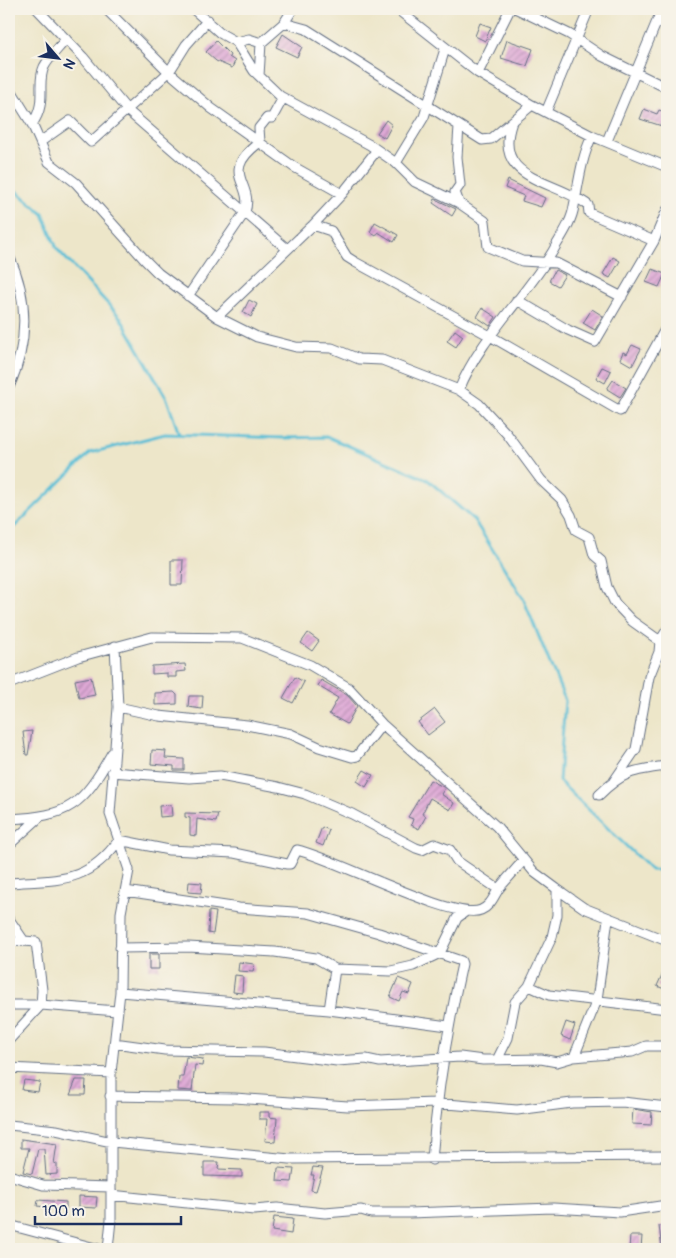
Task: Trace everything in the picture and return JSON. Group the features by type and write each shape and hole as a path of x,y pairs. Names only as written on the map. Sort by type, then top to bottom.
{"street":[{"path":"37,9 128,110 286,249"},
{"path":"121,9 110,12 170,72 211,108 309,176 342,194"},
{"path":"194,9 220,33 236,42 259,76 283,98 377,150 396,163 415,182 459,203 485,221 488,247 522,261 556,262 622,297"},
{"path":"259,76 261,43 284,23 293,9"},
{"path":"397,9 445,49 478,73 532,105 592,136 667,167"},
{"path":"478,73 510,9"},
{"path":"517,9 569,34 575,40 635,74 667,88"},
{"path":"546,112 589,9"},
{"path":"607,141 662,9"},
{"path":"40,142 70,122 91,142 170,72 186,45 208,20"},
{"path":"284,23 306,30 429,105 459,126 487,140 532,105"},
{"path":"32,124 37,116 42,100 44,67 66,39"},
{"path":"236,42 249,39 261,43"},
{"path":"396,163 424,117 445,49"},
{"path":"9,87 32,124 49,162 76,182 151,267 217,317 257,337 296,347 332,348 359,359 382,360 459,390 494,418 540,480 562,500 571,515 576,530 589,537 594,555 601,561 608,587 616,603 632,621 660,641"},
{"path":"260,142 259,128 267,118 272,118 283,98"},
{"path":"512,122 508,134 508,147 510,158 516,169 575,196 588,206 589,213 654,240"},
{"path":"459,126 457,158 460,186 455,192 459,203"},
{"path":"459,390 468,367 492,337 545,262 571,217 584,154 592,136"},
{"path":"188,296 245,212 246,203 238,169 245,155 260,142"},
{"path":"217,317 313,225 342,194 377,150"},
{"path":"517,300 568,330 595,342 654,240 667,210"},
{"path":"313,225 331,231 345,254 355,262 492,337 620,411 667,326"},
{"path":"9,256 22,295 25,328 19,360 9,385"},
{"path":"600,795 614,781 636,749 649,677 659,652 660,641 667,630"},
{"path":"9,684 78,656 152,637 242,638 310,664 335,679 354,694 382,724 497,827 523,861 557,889 584,908 667,941"},
{"path":"108,1249 112,1142 111,1073 120,992 121,913 129,870 110,814 118,707 115,646"},
{"path":"118,707 159,716 247,725 291,734 319,747 352,757 357,756 382,724"},
{"path":"9,818 41,816 76,805 102,772 114,748"},
{"path":"614,781 645,767 667,766"},
{"path":"112,772 189,778 220,776 305,794 352,814 416,848 422,850 434,844 450,850 457,861 498,889"},
{"path":"9,845 41,816"},
{"path":"119,840 169,850 234,853 287,864 290,864 297,850 300,850 439,906 465,912 483,910 496,898 498,889 523,861"},
{"path":"9,883 64,880 83,873 109,854 119,840"},
{"path":"497,1060 508,1038 515,1002 529,986 552,937 557,915 557,889"},
{"path":"125,891 239,908 308,913 379,932 457,959 462,964 448,1026 436,1103 432,1160"},
{"path":"120,948 188,947 275,952 316,958 335,969 366,972 403,970 440,953 457,918 465,912"},
{"path":"9,919 24,941"},
{"path":"574,1057 597,1000 608,919"},
{"path":"9,942 36,942 42,990 41,1005 9,1040"},
{"path":"329,1010 335,969"},
{"path":"529,986 548,995 667,1009"},
{"path":"120,992 329,1010 448,1026"},
{"path":"9,1005 41,1005 117,1011"},
{"path":"114,1043 165,1050 271,1053 337,1061 366,1059 380,1062 404,1062 443,1058 541,1059 557,1062 574,1057 632,1052 646,1046 667,1046"},
{"path":"9,1068 111,1073"},
{"path":"110,1096 235,1098 348,1106 436,1103 517,1110 572,1103 622,1102 667,1107"},
{"path":"9,1125 56,1130 112,1142 290,1159 432,1160 667,1156"},
{"path":"9,1175 43,1185 111,1191 254,1210 277,1208 325,1213 361,1210 371,1213 409,1213 553,1208 620,1212 667,1205"},
{"path":"9,1226 98,1249"}],"building":[{"path":"480,23 491,27 485,41 475,36"},
{"path":"283,34 302,47 297,57 276,47"},
{"path":"507,40 533,49 527,66 501,58"},
{"path":"216,41 230,55 229,57 235,61 232,68 216,61 206,52"},
{"path":"644,109 657,114 659,110 667,113 665,127 640,119"},
{"path":"386,120 392,125 385,138 377,133"},
{"path":"508,180 545,198 541,207 522,201 524,196 505,188"},
{"path":"435,199 456,209 452,216 433,203"},
{"path":"375,222 398,235 394,242 378,232 376,236 370,232"},
{"path":"613,257 620,261 610,278 603,274"},
{"path":"652,269 665,274 659,287 646,282"},
{"path":"555,270 565,275 558,286 549,281"},
{"path":"249,300 257,304 251,317 243,312"},
{"path":"482,308 496,317 490,326 477,317"},
{"path":"592,309 603,316 595,330 583,323"},
{"path":"455,330 463,336 456,347 447,341"},
{"path":"632,345 641,349 632,366 620,359 623,352 627,354"},
{"path":"602,367 611,371 605,383 596,378"},
{"path":"613,380 626,388 620,397 607,389"},
{"path":"171,560 183,560 182,585 171,585"},
{"path":"308,633 319,641 312,651 301,643"},
{"path":"185,664 186,671 176,672 176,677 167,677 167,673 152,674 152,666"},
{"path":"91,677 95,695 79,698 75,680"},
{"path":"295,677 304,682 293,703 283,698"},
{"path":"321,680 347,695 357,706 347,724 329,714 338,698 318,686"},
{"path":"174,692 177,695 177,704 155,705 155,693"},
{"path":"189,696 203,696 202,709 188,707"},
{"path":"435,709 445,722 428,735 418,722"},
{"path":"32,731 28,755 26,755 23,732"},
{"path":"152,750 166,751 165,758 184,759 184,770 174,770 174,766 151,764"},
{"path":"364,770 373,775 366,787 357,781"},
{"path":"430,780 445,788 441,794 454,803 450,810 430,798 422,814 426,816 419,829 411,825 413,819 408,817"},
{"path":"171,805 172,816 160,817 159,806"},
{"path":"185,813 218,814 216,822 197,819 196,836 190,835 190,818 185,817"},
{"path":"322,827 329,830 323,846 316,843"},
{"path":"189,882 202,883 201,893 188,892"},
{"path":"209,911 216,912 213,934 208,933"},
{"path":"149,954 159,954 159,969 149,969"},
{"path":"239,962 254,964 253,972 238,971"},
{"path":"667,964 667,990 657,986"},
{"path":"235,975 243,976 242,993 233,992"},
{"path":"398,978 413,984 409,994 403,992 399,1001 390,997"},
{"path":"566,1022 575,1025 570,1040 561,1036"},
{"path":"186,1057 203,1059 202,1066 195,1065 192,1091 178,1090 179,1077 183,1077"},
{"path":"24,1080 40,1082 38,1092 22,1090"},
{"path":"76,1080 86,1080 85,1095 70,1095"},
{"path":"633,1109 652,1112 651,1125 632,1124"},
{"path":"259,1112 269,1112 269,1117 277,1118 275,1142 265,1141 267,1119 259,1119"},
{"path":"21,1139 57,1144 54,1164 57,1163 57,1174 46,1175 44,1149 38,1149 32,1174 23,1172 29,1148 21,1148"},
{"path":"204,1162 219,1162 218,1169 242,1170 242,1177 204,1176"},
{"path":"313,1167 323,1168 316,1191 311,1190 314,1175 311,1175"},
{"path":"278,1168 294,1169 292,1182 277,1181"},
{"path":"79,1196 97,1197 96,1208 79,1207"},
{"path":"38,1200 66,1202 66,1209 37,1206"},
{"path":"274,1217 293,1219 291,1234 272,1231"},
{"path":"667,1225 667,1249 662,1249 659,1226"},
{"path":"630,1236 642,1236 641,1249 629,1249"}],"waterway":[{"path":"9,185 43,214 57,249 120,317 167,399 179,434"},
{"path":"9,532 90,453 165,434 283,438 328,437 428,480 474,520 523,598 565,700 559,781 651,870 667,871"}]}
